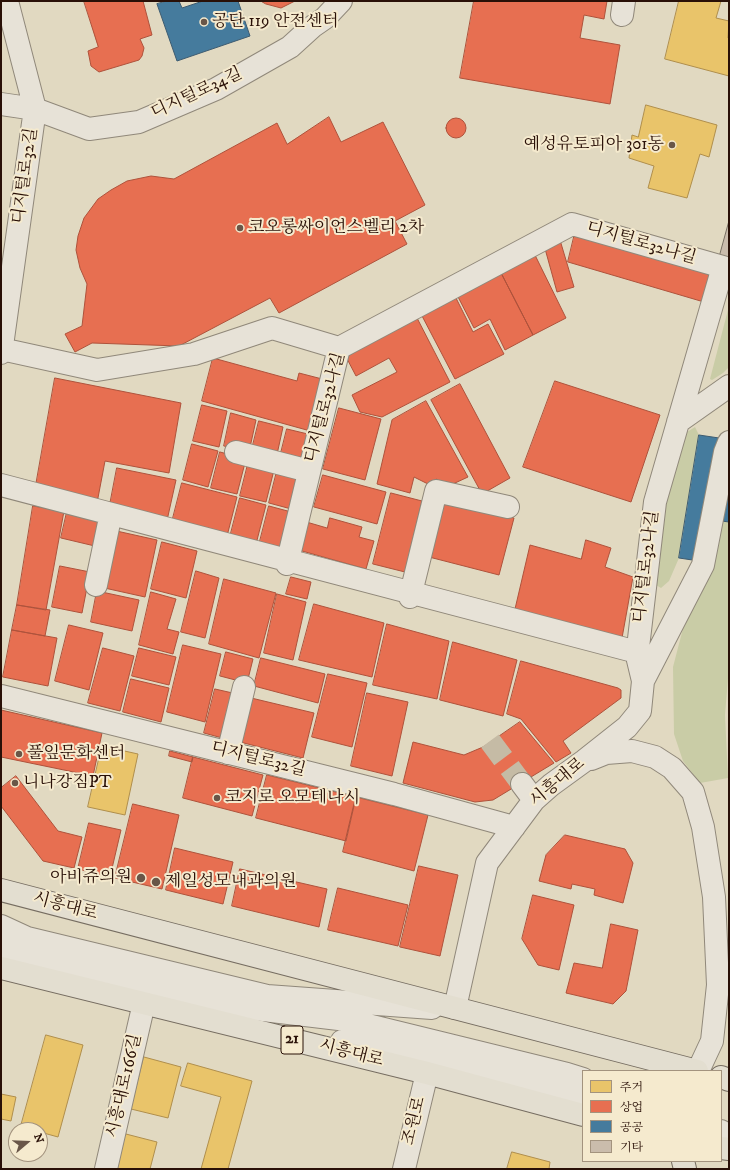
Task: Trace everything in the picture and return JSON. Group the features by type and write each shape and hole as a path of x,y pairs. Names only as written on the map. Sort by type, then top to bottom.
{"main road":[{"name":"시흥대로","path":"1,890 692,1070"},
{"name":"시흥대로","path":"1,968 427,1073 582,1115"}],"street":[{"name":"디지털로32길","path":"1,353 35,108 7,1"},
{"name":"디지털로34길","path":"1,104 35,108 89,129 139,122 216,89 290,47 324,18 341,1"},
{"name":"디지털로32나길","path":"287,562 339,348 572,224 723,267 655,502 637,654 643,681 640,711 627,727"},
{"path":"2,349 97,370 194,354 272,328 339,348"},
{"path":"678,422 729,386"},
{"path":"643,681 703,565 725,452 729,442"},
{"path":"236,452 309,471"},
{"path":"1,485 637,654"},
{"path":"1,490 287,562"},
{"path":"411,595 436,491 508,507"},
{"path":"96,585 110,518"},
{"path":"228,753 244,687"},
{"name":"디지털로32길","path":"1,696 401,796 514,827"},
{"name":"시흥대로","path":"457,1009 487,863 500,843 514,827 528,792 550,785 584,761 627,727"},
{"path":"584,761 631,755 652,761 669,771 689,793 700,827 711,897 714,988 708,1041 692,1070"},
{"path":"1,926 27,938 267,996 457,1009"},
{"path":"1,948 23,956 238,1008 347,1020 567,1074 582,1080"},
{"name":"시흥대로166길","path":"106,1169 144,1003"},
{"path":"238,1008 288,1030 582,1094"},
{"name":"조원로","path":"404,1169 427,1073"}],"green space":[{"path":"729,306 729,367 712,380 710,379"},
{"path":"695,427 699,435 679,558 669,581 661,588 656,585 664,503 687,432"},
{"path":"711,521 729,522 729,666 725,715 728,778 700,783 683,761 674,734 673,667"}],"building: 주거":[{"path":"679,1 721,1 716,18 729,21 729,76 665,59"},
{"name":"예성유토피아 301동","path":"646,105 717,125 709,157 700,154 687,198 648,188 654,166 629,158 632,135 638,137"},
{"path":"102,746 138,754 125,815 88,807"},
{"path":"46,1035 83,1045 58,1137 48,1134 48,1122 22,1122"},
{"path":"144,1057 181,1067 168,1118 131,1109"},
{"path":"188,1063 252,1081 228,1169 201,1169 221,1097 181,1086"},
{"path":"1,1094 16,1097 11,1121 1,1119"},
{"path":"122,1133 157,1142 150,1169 113,1169"},
{"path":"512,1152 550,1162 549,1169 507,1169"}],"building: 상업":[{"path":"84,1 143,1 152,35 140,39 144,48 142,56 139,60 99,72 91,66 88,51 98,47"},
{"path":"261,1 295,1 281,8"},
{"path":"474,1 607,1 604,19 584,15 580,38 620,45 610,104 460,78"},
{"name":"코오롱싸이언스벨리 2차","path":"329,117 341,142 383,122 425,205 395,221 407,244 279,313 270,298 179,346 92,343 75,352 65,334 82,326 87,284 80,268 76,250 78,236 84,218 98,199 127,181 151,176 174,179 277,123 287,144"},
{"path":"456,118 463,121 466,128 463,135 456,138 449,135 446,128 449,121"},
{"path":"575,233 712,272 704,302 568,262"},
{"path":"560,240 574,287 557,292 544,245"},
{"path":"533,251 566,318 533,335 499,269"},
{"path":"499,269 533,335 505,350 490,319 474,328 455,291"},
{"path":"455,296 473,332 488,324 504,354 455,379 421,314"},
{"path":"416,316 450,382 382,417 360,412 352,395 397,372 389,358 356,376 344,353"},
{"path":"213,358 297,381 299,373 326,380 314,432 202,401"},
{"path":"55,378 181,403 169,473 105,461 97,503 35,491"},
{"path":"555,381 660,415 631,502 523,467"},
{"path":"460,384 510,478 482,494 431,400"},
{"path":"426,401 468,477 442,489 437,479 428,484 414,477 410,493 377,484 392,420"},
{"path":"202,405 227,411 219,447 193,441"},
{"path":"339,408 381,419 365,480 323,469"},
{"path":"231,413 256,420 249,452 224,446"},
{"path":"259,421 283,427 276,459 251,453"},
{"path":"287,429 312,435 304,467 279,461"},
{"path":"192,444 218,451 208,487 183,480"},
{"path":"220,452 246,459 237,494 211,488"},
{"path":"249,460 275,466 266,502 240,496"},
{"path":"278,467 304,473 295,510 269,503"},
{"path":"117,468 176,480 166,525 109,510"},
{"path":"323,475 386,492 377,524 314,507"},
{"path":"182,483 237,497 226,540 171,526"},
{"path":"391,493 422,501 405,572 373,564"},
{"path":"240,498 266,505 255,548 229,541"},
{"path":"444,499 514,518 499,575 429,557"},
{"path":"33,506 64,511 46,610 17,605"},
{"path":"269,506 295,513 280,555 258,549"},
{"path":"67,512 104,521 99,547 61,538"},
{"path":"330,518 362,527 359,537 374,541 366,569 295,549 303,521 327,528"},
{"path":"112,530 157,540 145,597 100,587"},
{"path":"586,540 611,548 605,567 633,577 622,638 515,609 530,545 581,559"},
{"path":"162,542 197,551 186,598 151,589"},
{"path":"60,566 90,572 82,613 52,607"},
{"path":"196,571 219,578 205,638 181,632"},
{"path":"291,577 311,582 307,599 286,594"},
{"path":"224,579 276,593 259,658 209,644"},
{"path":"97,591 139,600 132,631 91,622"},
{"path":"151,592 176,599 167,629 179,632 173,654 139,645"},
{"path":"277,594 306,602 293,660 264,653"},
{"path":"314,604 384,623 372,677 299,660"},
{"path":"17,605 50,610 45,636 12,630"},
{"path":"387,624 449,641 437,699 373,685"},
{"path":"69,625 103,633 89,690 55,681"},
{"path":"12,630 57,638 48,686 3,677"},
{"path":"453,642 517,660 503,716 440,700"},
{"path":"183,645 221,654 205,722 167,712"},
{"path":"103,648 134,656 120,711 88,703"},
{"path":"139,648 176,657 169,685 132,676"},
{"path":"226,652 253,659 247,683 220,676"},
{"path":"261,658 325,674 318,703 254,686"},
{"path":"521,661 621,690 621,698 563,741 571,753 556,762 521,719 507,714"},
{"path":"328,674 367,683 352,747 312,737"},
{"path":"131,679 169,688 161,722 123,712"},
{"path":"215,689 237,694 226,739 204,733"},
{"path":"367,693 408,702 392,776 351,766"},
{"path":"247,697 314,713 303,758 236,741"},
{"path":"1,710 102,733 93,776 1,757"},
{"path":"520,722 554,763 493,800 475,802 403,783 413,742 464,755 483,747"},
{"path":"170,751 193,757 192,762 169,756"},
{"path":"193,757 263,775 252,816 183,798"},
{"path":"267,775 356,797 346,841 256,818"},
{"path":"16,776 58,831 82,837 74,868 43,861 1,806 1,788"},
{"path":"356,797 428,815 414,871 343,852"},
{"path":"133,804 179,815 162,889 115,878"},
{"path":"89,823 121,830 110,877 78,869"},
{"path":"565,835 625,849 633,863 623,903 594,895 595,889 572,884 571,889 539,881 546,855"},
{"path":"175,848 233,862 223,904 166,890"},
{"path":"419,866 458,875 440,956 400,947"},
{"path":"240,869 327,889 319,927 232,906"},
{"path":"338,888 408,905 398,946 328,930"},
{"path":"533,895 574,905 559,970 538,965 522,939"},
{"path":"611,924 638,930 626,991 613,1004 566,993 574,963 602,968"}],"building: 공공":[{"name":"공단 119 안전센터","path":"167,1 179,1 182,8 203,1 238,1 250,36 177,61 157,4"},
{"path":"699,435 719,438 711,491 729,494 729,522 707,519 699,561 679,558"}],"building: 기타":[{"path":"729,221 729,258 720,255"}],"tunnel":[{"path":"490,741 522,784"}],"place":[{"name":"공단 119 안전센터","path":"204,22"},
{"name":"예성유토피아 301동","path":"672,145"},
{"name":"코오롱싸이언스벨리 2차","path":"240,228"},
{"name":"풀잎문화센터","path":"19,754"},
{"name":"니나강짐PT","path":"15,783"},
{"name":"코지로 오모테나시","path":"217,798"},
{"name":"아비쥬의원","path":"141,878"},
{"name":"제일성모내과의원","path":"156,882"}]}
